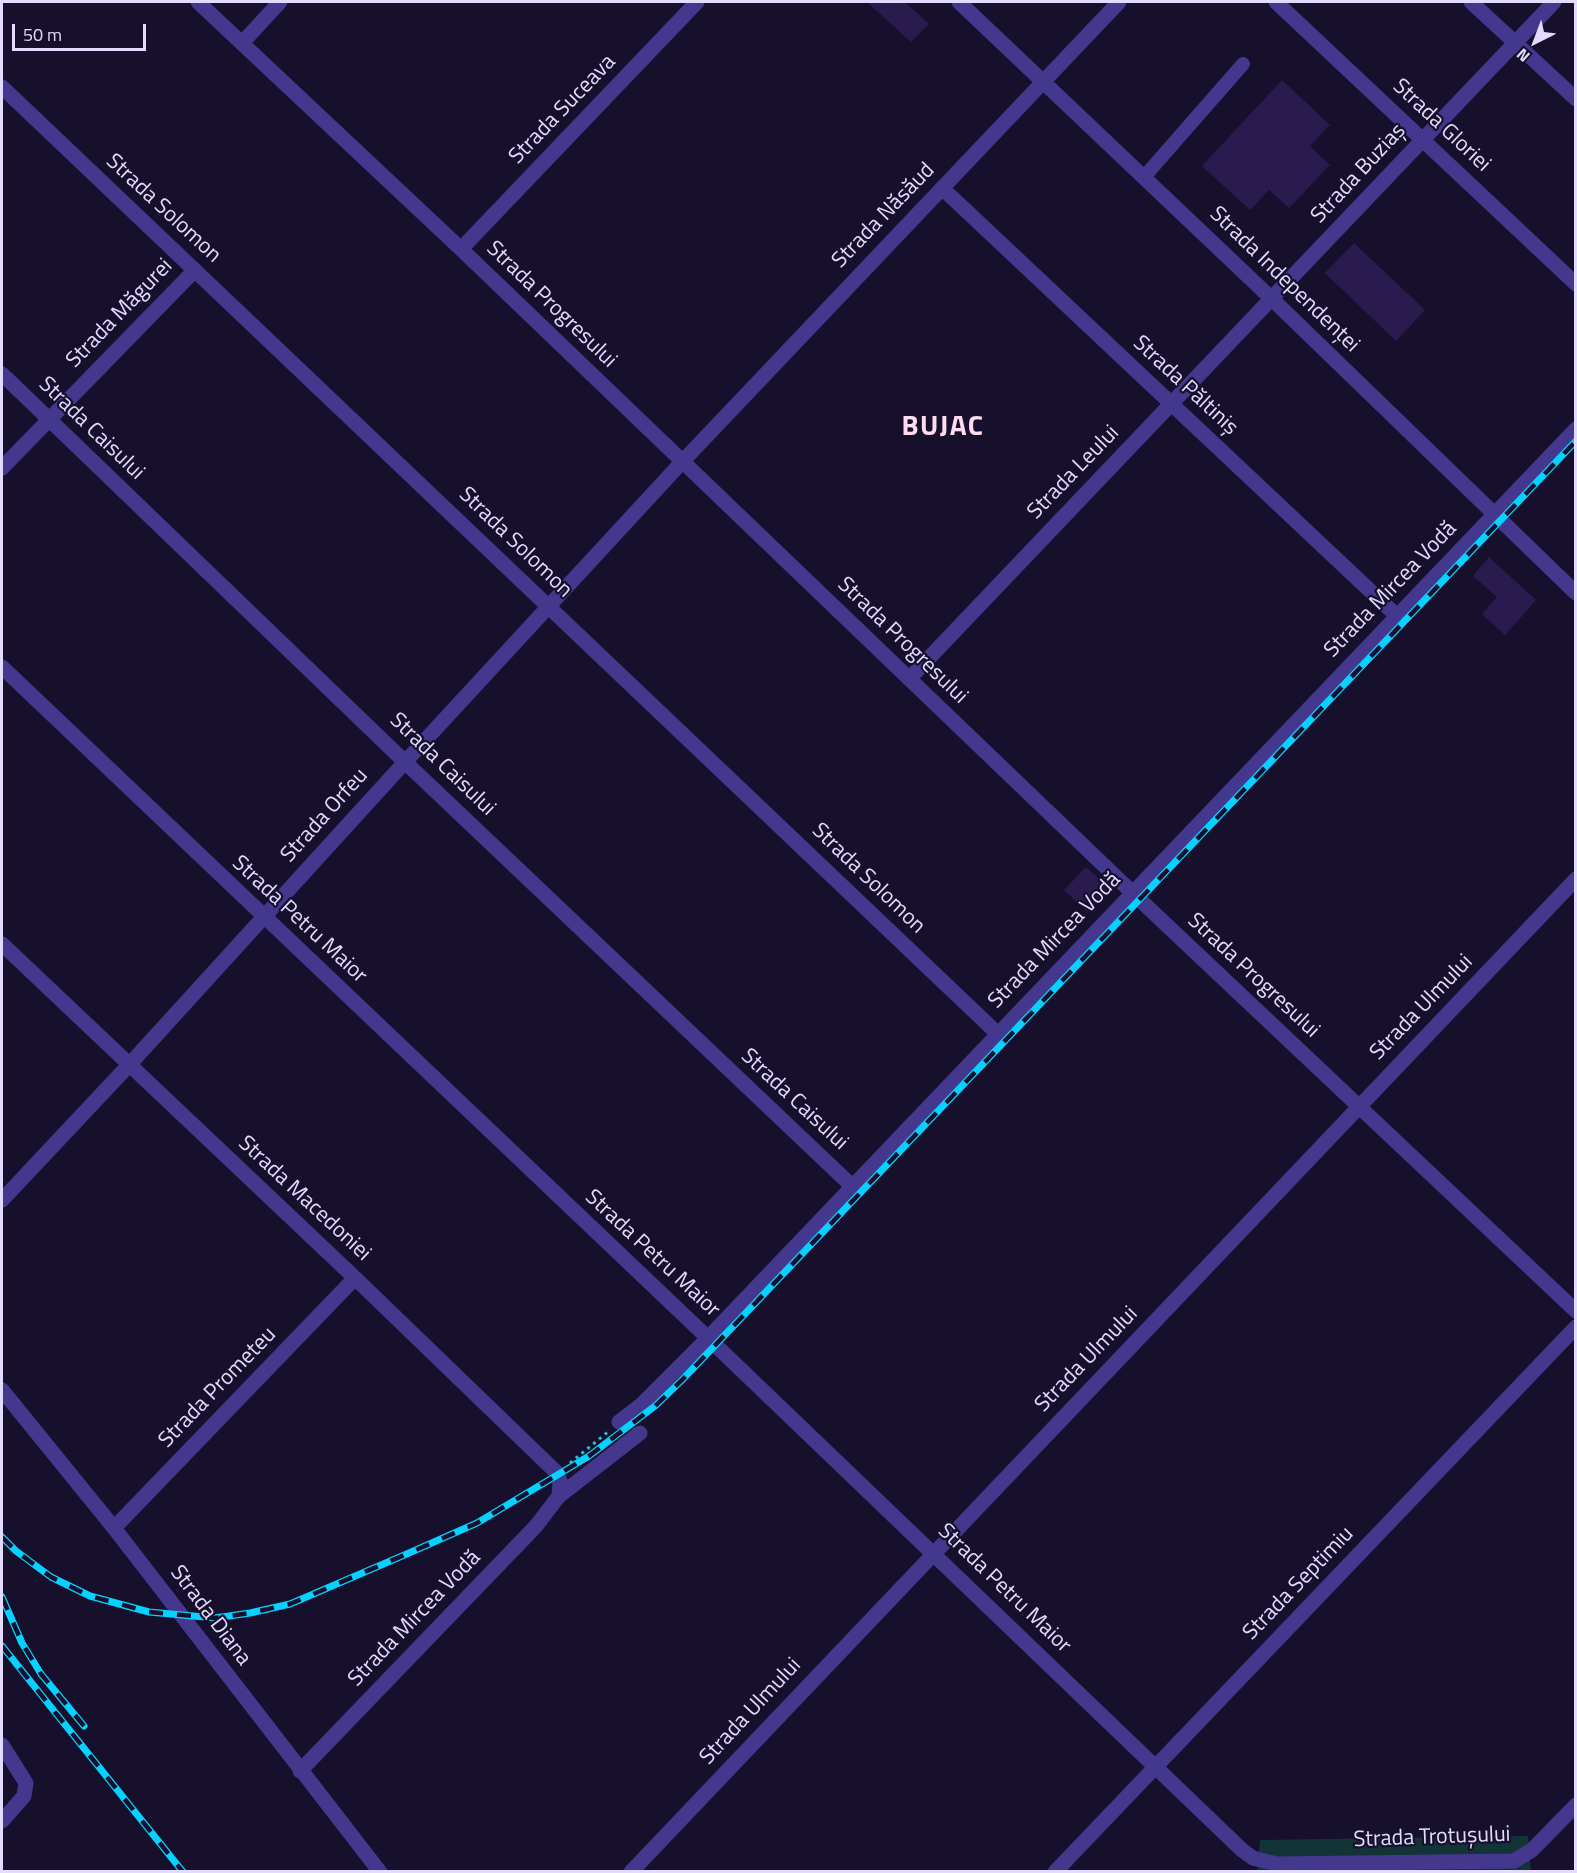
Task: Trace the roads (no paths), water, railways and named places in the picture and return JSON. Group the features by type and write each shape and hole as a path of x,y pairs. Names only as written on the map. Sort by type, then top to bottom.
{"street":[{"name":"Strada Progresului","path":"198,2 461,249 1132,892 1575,1311"},
{"path":"242,43 280,2"},
{"name":"Strada Suceava","path":"461,249 697,2"},
{"name":"Strada Independenței","path":"958,2 1272,299 1575,593"},
{"name":"Strada Năsăud","path":"681,462 1119,2"},
{"name":"Strada Gloriei","path":"1276,2 1575,284"},
{"path":"1472,2 1575,99"},
{"name":"Strada Buziaș","path":"1272,299 1554,2"},
{"path":"1144,177 1243,64"},
{"name":"Strada Solomon","path":"2,87 998,1034"},
{"name":"Strada Păltiniș","path":"942,188 1397,616"},
{"name":"Strada Măgurei","path":"2,468 195,270"},
{"name":"Strada Leului","path":"909,679 1272,299"},
{"name":"Strada Caisului","path":"2,374 405,762 853,1187"},
{"name":"Strada Mircea Vodă","path":"619,1422 641,1405 708,1338 1575,429"},
{"name":"Strada Orfeu","path":"2,1200 129,1065 681,462"},
{"name":"Strada Petru Maior","path":"2,667 708,1338 1242,1850 1253,1858 1277,1868"},
{"name":"Strada Ulmului","path":"631,1872 1575,879"},
{"name":"Strada Macedoniei","path":"2,944 556,1472 560,1481 559,1496"},
{"name":"Strada Prometeu","path":"114,1528 355,1278"},
{"name":"Strada Septimiu","path":"1055,1872 1575,1327"},
{"name":"Strada Diana","path":"2,1390 114,1528 380,1872"},
{"name":"Strada Mircea Vodă","path":"300,1771 536,1526 559,1496 640,1433"},
{"path":"2,1745 26,1783 24,1796 2,1821"},
{"name":"Strada Trotușului","path":"1277,1868 1515,1866 1575,1805"}],"railway":[{"path":"2,1537 16,1551 51,1577 90,1596 149,1612 215,1618 290,1604 409,1553 477,1523 589,1456 655,1406 682,1380 1576,441"},
{"path":"2,1597 22,1643 41,1674 84,1726"},
{"path":"2,1646 183,1872"}],"district":[{"name":"BUJAC","path":"943,428"}]}
